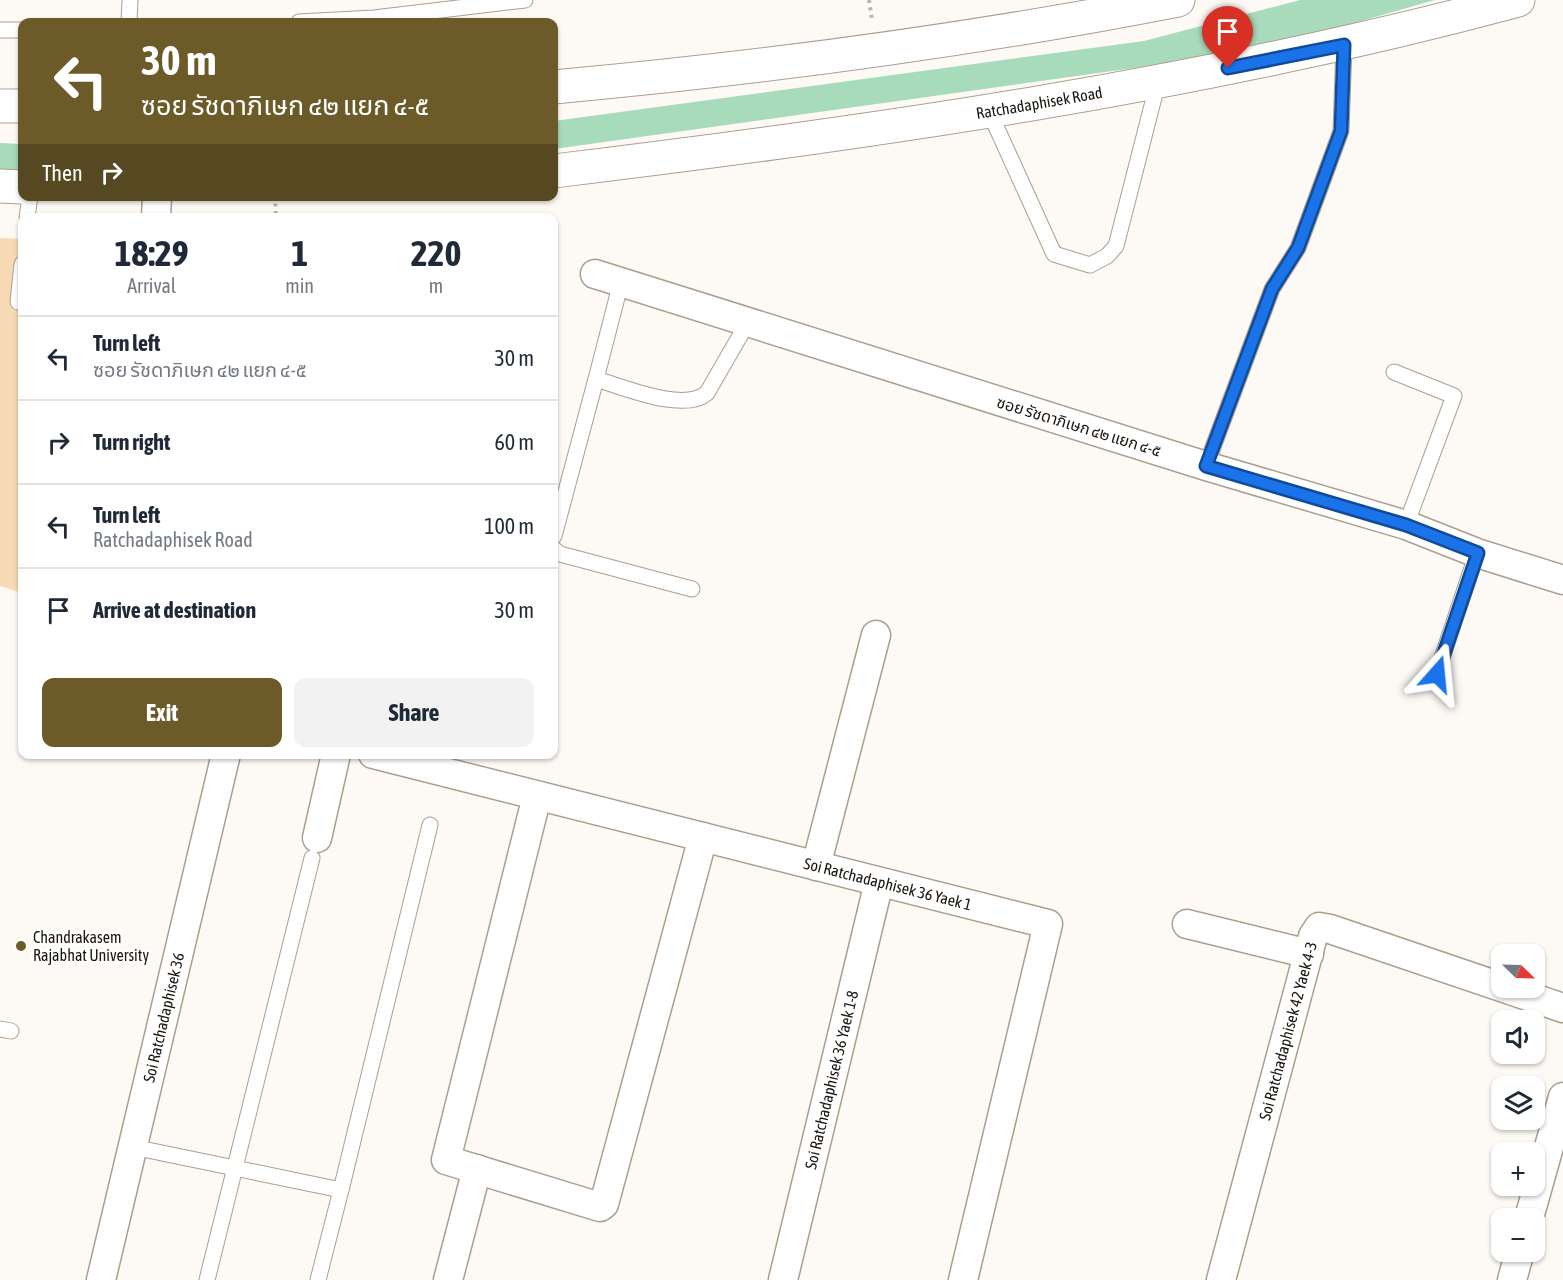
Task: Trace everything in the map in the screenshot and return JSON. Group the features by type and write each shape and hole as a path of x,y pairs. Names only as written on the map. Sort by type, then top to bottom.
{"main road":[{"path":"558,87 876,49 1029,28 1178,0"},
{"name":"Ratchadaphisek Road","path":"558,170 989,111 1158,82 1344,45 1518,0"},
{"path":"0,106 18,106"},
{"path":"0,186 18,187"}],"street":[{"name":"ซอย รัชดาภิเษก ๔๒ แยก ๔-๕","path":"608,278 1206,466 1406,525 1478,553 1563,580"},
{"path":"816,866 876,635"},
{"name":"Soi Ratchadaphisek 36","path":"101,1280 225,759"},
{"path":"314,848 335,759"},
{"name":"Soi Ratchadaphisek 36 Yaek 1","path":"393,759 1048,924 963,1280"},
{"path":"537,796 446,1160 600,1207 604,1204 703,837"},
{"name":"Soi Ratchadaphisek 36 Yaek 1-8","path":"783,1280 879,882"},
{"path":"1187,924 1309,954"},
{"name":"Soi Ratchadaphisek 42 Yaek 4-3","path":"1221,1280 1318,927 1330,928 1563,1008"},
{"path":"1532,1208 1563,1097"},
{"path":"448,1280 477,1169"},
{"path":"1512,1280 1517,1262"}],"lane":[{"path":"129,18 130,0"},
{"path":"374,18 525,0"},
{"path":"0,30 18,30"},
{"path":"1206,466 1272,289 1298,248 1341,131 1344,45"},
{"path":"989,111 1054,254 1090,266 1107,256 1116,246 1158,82"},
{"path":"558,521 596,379 608,278"},
{"path":"596,379 670,400 699,400 707,393 748,322"},
{"path":"1394,372 1454,396 1406,525"},
{"path":"558,552 692,589"},
{"path":"1437,674 1478,553"},
{"path":"318,1280 430,825"},
{"path":"207,1280 314,848"},
{"path":"132,1147 341,1190"}],"green space":[{"path":"1300,0 1435,0 1294,40 1155,65 558,148 558,120 1144,41"},
{"path":"0,143 18,144 18,171 0,170"}],"building":[{"path":"0,238 18,239 18,592 0,586"}],"place":[{"name":"Chandrakasem Rajabhat University","path":"21,946"}],"route":[{"path":"1228,68 1344,45 1341,131 1298,248 1272,289 1206,466 1406,525 1478,553 1437,674"}]}
